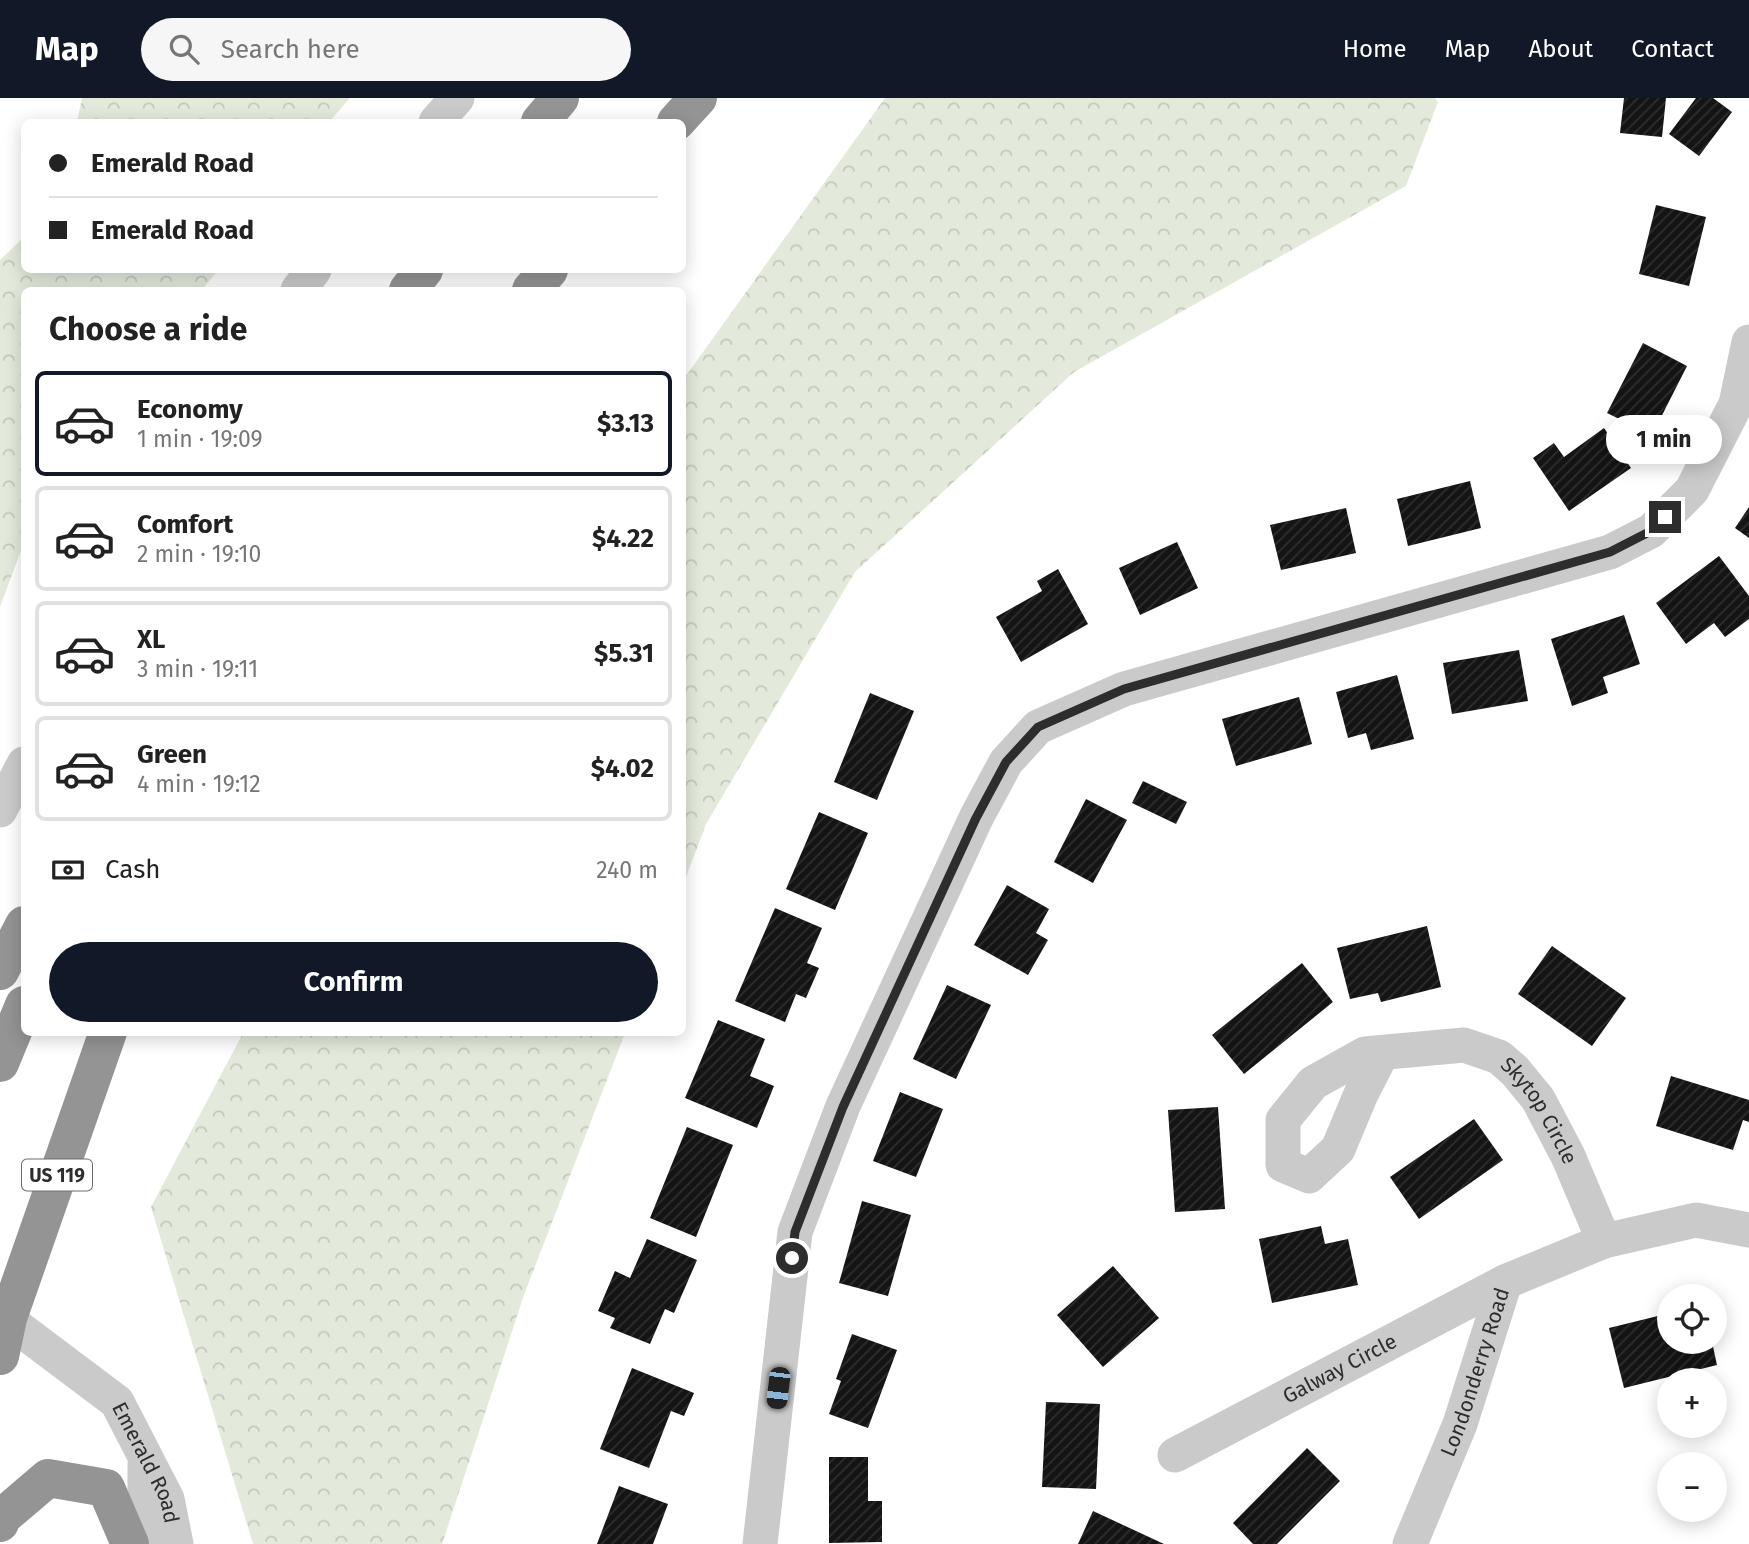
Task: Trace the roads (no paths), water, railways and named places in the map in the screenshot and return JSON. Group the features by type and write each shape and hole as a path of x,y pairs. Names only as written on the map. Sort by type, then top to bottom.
{"highway":[{"path":"542,119 560,98"},
{"path":"679,119 698,98"},
{"path":"410,287 422,273"},
{"path":"534,287 546,273"},
{"path":"0,971 21,931"},
{"path":"0,1063 21,1011"},
{"name":"US 119","path":"0,1356 4,1316 107,1036"},
{"path":"0,1523 1,1518 48,1478 106,1488 130,1544"}],"street":[{"path":"439,119 457,98"},
{"path":"300,287 312,273"},
{"path":"760,1544 795,1232 843,1107 976,818 1006,762 1038,727 1124,689 1610,552 1651,531 1692,490 1710,459 1736,404 1749,342"},
{"path":"0,810 21,770"},
{"name":"Skytop Circle","path":"1382,1053 1464,1045 1499,1057 1515,1071 1538,1099 1568,1156 1604,1241"},
{"name":"Londonderry Road","path":"1410,1544 1461,1424 1504,1282 1604,1241 1696,1220 1749,1230"},
{"name":"Galway Circle","path":"1175,1455 1504,1282"},
{"name":"Emerald Road","path":"4,1316 117,1402 167,1499 176,1544"},
{"path":"145,1455 145,1544"}]}
